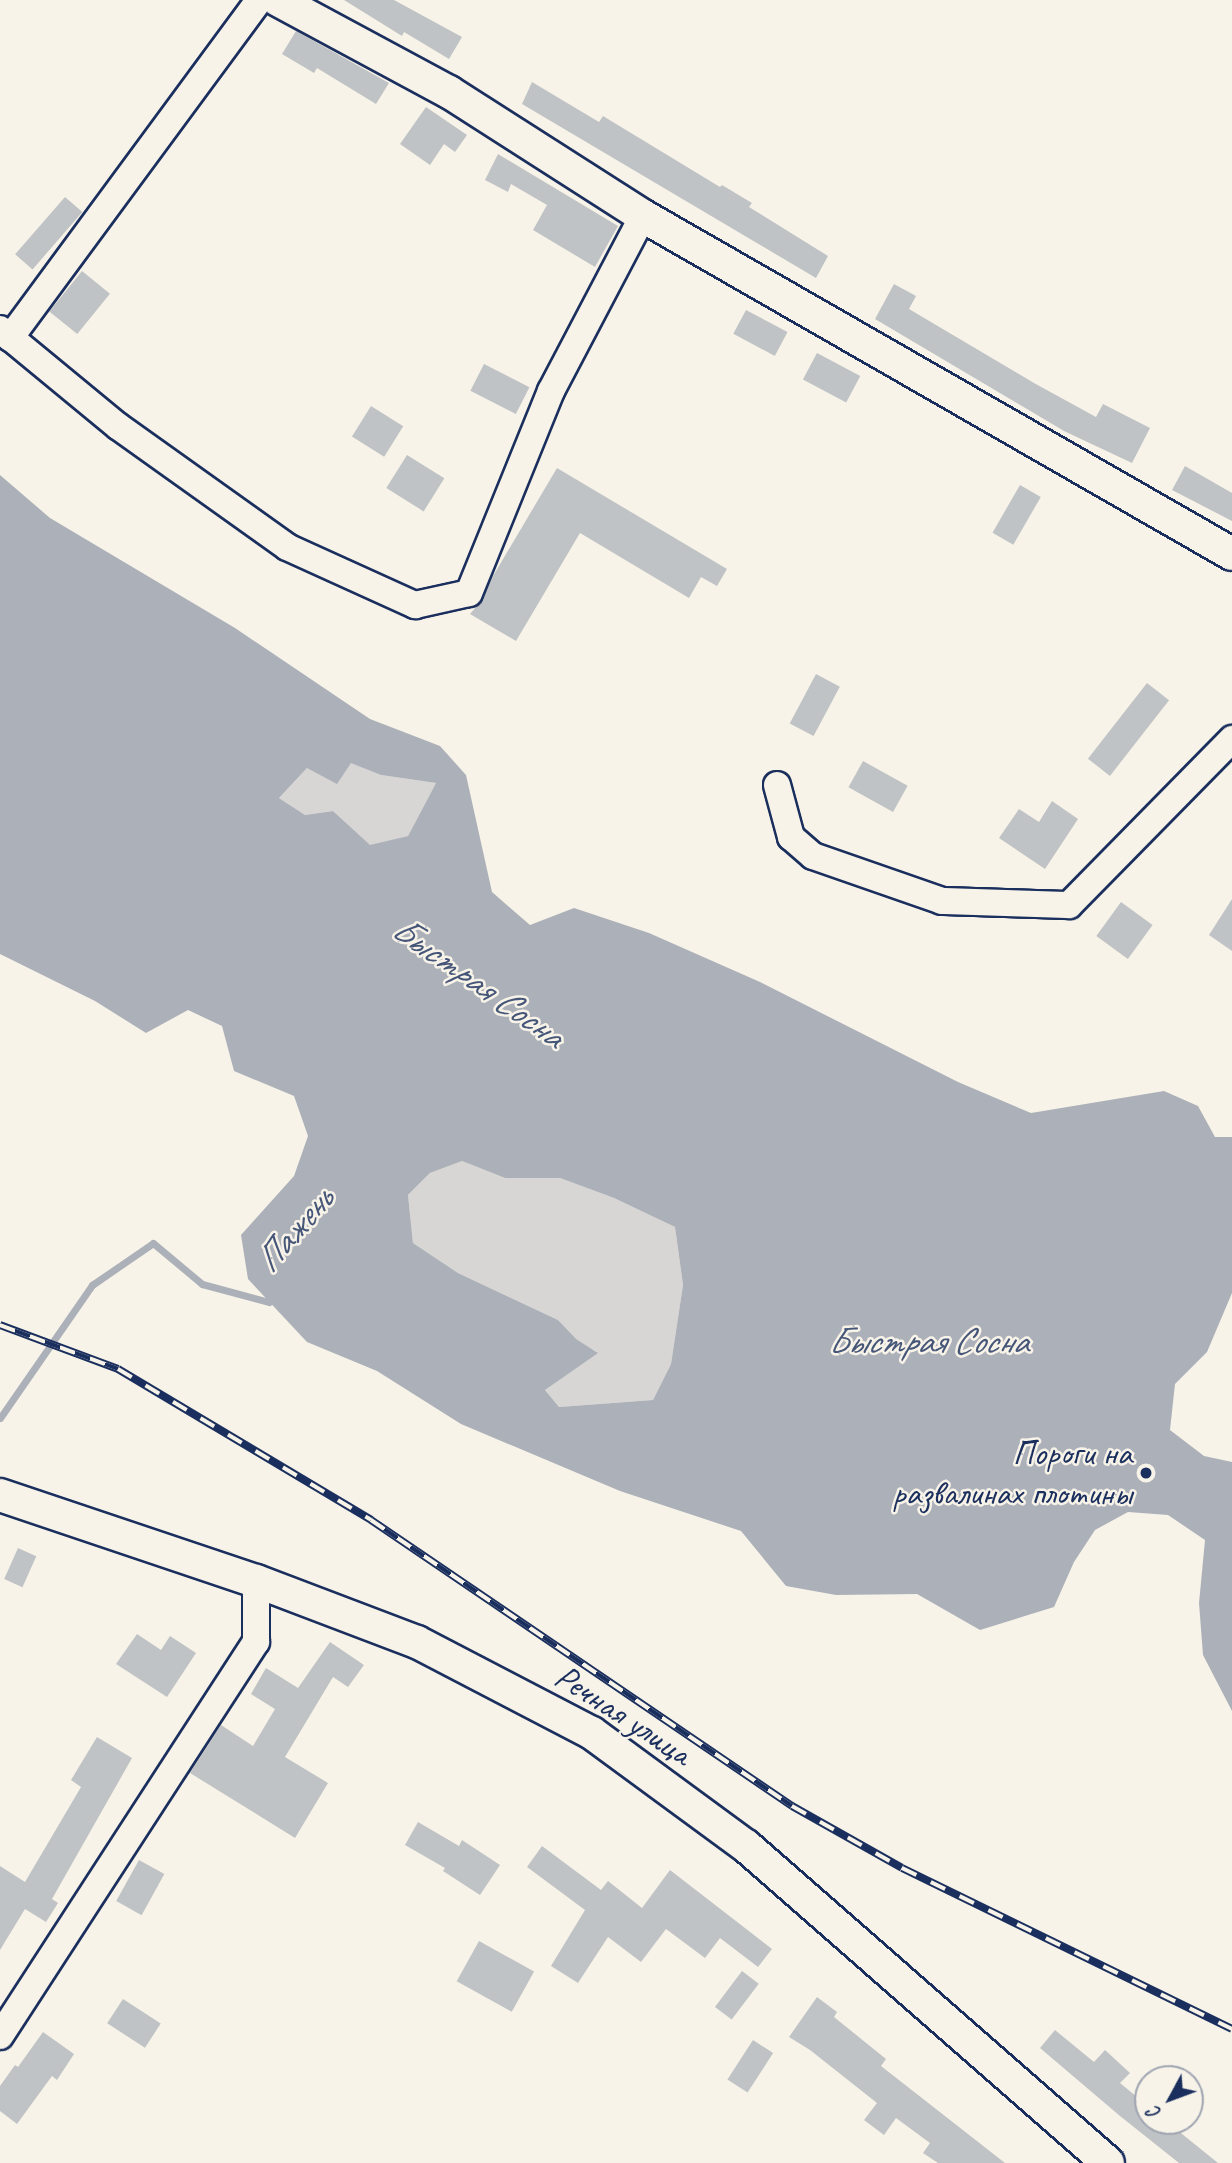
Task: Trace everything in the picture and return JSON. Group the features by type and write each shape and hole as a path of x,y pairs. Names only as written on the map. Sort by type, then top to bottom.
{"street":[{"path":"259,0 5,334 119,427 287,547 415,605 469,593 551,391 643,216"},
{"path":"278,0 449,92 643,216 1232,554"},
{"path":"777,785 790,837 813,856 942,901 1069,905 1232,739"},
{"name":"Речная улица","path":"0,1495 256,1581 417,1642 592,1733 746,1846 1108,2163"},
{"path":"0,2036 256,1642 256,1581"}],"shaded area":[{"path":"351,762 381,775 436,783 408,836 370,846 333,811 305,815 279,798 307,768"},
{"path":"462,1161 505,1178 560,1178 614,1198 675,1227 683,1285 671,1364 653,1400 559,1407 545,1390 597,1352 576,1340 558,1320 458,1273 413,1243 408,1195 430,1173"}],"water":[{"name":"Быстрая Сосна","path":"0,475 50,518 235,628 370,719 440,746 466,775 492,892 530,925 574,908 649,933 760,982 958,1082 1031,1113 1164,1091 1198,1106 1215,1137 1232,1137 1232,1293 1207,1352 1175,1384 1170,1430 1204,1456 1232,1462 1232,1711 1203,1655 1199,1603 1205,1540 1168,1515 1128,1512 1095,1530 1074,1562 1054,1607 980,1630 917,1594 836,1595 786,1586 741,1531 620,1491 461,1424 377,1371 307,1342 248,1279 241,1235 294,1176 308,1136 294,1096 234,1071 222,1026 188,1010 146,1033 95,1001 0,954","holes":["351,763 381,775 436,783 408,836 370,845 333,811 305,815 279,798 307,768 337,784","462,1161 505,1178 560,1178 614,1198 675,1227 683,1285 671,1364 653,1400 559,1407 545,1390 598,1353 576,1339 558,1320 458,1273 413,1243 408,1195 430,1173"]}],"building":[{"path":"344,0 394,0 462,37 449,59 404,32 402,36"},
{"path":"296,31 389,83 376,104 317,68 314,73 282,54"},
{"path":"532,82 599,122 603,116 720,187 722,185 752,203 749,207 828,256 816,278 522,104"},
{"path":"426,107 467,135 455,152 444,144 430,165 400,144"},
{"path":"498,154 618,226 595,267 533,230 547,205 511,184 508,192 485,180"},
{"path":"65,197 82,212 32,269 15,254"},
{"path":"82,271 110,294 77,334 49,311"},
{"path":"894,284 916,296 909,309 1034,383 1096,417 1103,404 1150,428 1132,463 1064,431 875,319"},
{"path":"746,310 787,332 775,356 733,334"},
{"path":"817,353 860,376 846,402 803,379"},
{"path":"484,364 529,387 516,414 470,391"},
{"path":"371,406 403,426 384,457 352,437"},
{"path":"407,455 444,478 424,511 386,488"},
{"path":"1185,466 1232,493 1232,521 1172,490"},
{"path":"557,468 727,569 717,586 701,577 689,598 580,533 516,641 470,614 483,599 493,576"},
{"path":"1020,485 1041,497 1013,545 992,533"},
{"path":"816,674 840,687 814,736 790,723"},
{"path":"1147,683 1169,700 1110,776 1088,759"},
{"path":"863,761 908,786 893,812 848,787"},
{"path":"1052,801 1078,819 1045,869 999,838 1019,809 1039,822"},
{"path":"1232,899 1232,951 1209,935"},
{"path":"1121,902 1153,925 1128,959 1096,936"},
{"path":"18,1548 36,1556 22,1587 4,1579"},
{"path":"137,1634 161,1650 170,1636 196,1653 167,1697 116,1664"},
{"path":"330,1642 364,1665 348,1687 333,1677 285,1757 328,1783 295,1838 190,1773 221,1725 253,1746 275,1709 251,1694 266,1668 298,1688"},
{"path":"97,1737 132,1758 52,1899 58,1903 46,1922 25,1909 0,1950 0,1866 25,1882 81,1787 71,1780"},
{"path":"418,1822 459,1846 462,1840 500,1865 480,1895 443,1871 445,1868 405,1845"},
{"path":"542,1846 601,1890 608,1881 642,1908 670,1870 772,1949 758,1967 720,1938 705,1958 666,1929 641,1962 608,1937 578,1983 551,1966 585,1910 527,1867"},
{"path":"139,1860 164,1874 142,1915 116,1901"},
{"path":"479,1941 534,1972 512,2012 457,1981"},
{"path":"742,1971 759,1984 732,2020 715,2007"},
{"path":"817,1997 837,2012 834,2017 886,2059 881,2066 1005,2163 938,2163 923,2153 930,2143 896,2118 884,2135 864,2120 877,2103 810,2050 789,2037"},
{"path":"123,1999 161,2024 145,2048 107,2023"},
{"path":"1055,2030 1094,2062 1105,2050 1130,2073 1120,2083 1134,2094 1134,2127 1120,2116 1040,2048"},
{"path":"43,2032 74,2054 57,2080 52,2076 17,2124 0,2111 0,2086 15,2065 18,2067"},
{"path":"753,2040 773,2053 748,2092 727,2079"},
{"path":"1144,2135 1183,2135 1218,2163 1179,2163"}],"waterway":[{"name":"Пажень","path":"0,1418 92,1285 153,1243 202,1284 269,1302 274,1295"}],"railway":[{"path":"0,1325 118,1369 371,1520 792,1806 902,1868 1232,2029"}],"place":[{"name":"Пороги на развалинах плотины","path":"1146,1473"}]}
